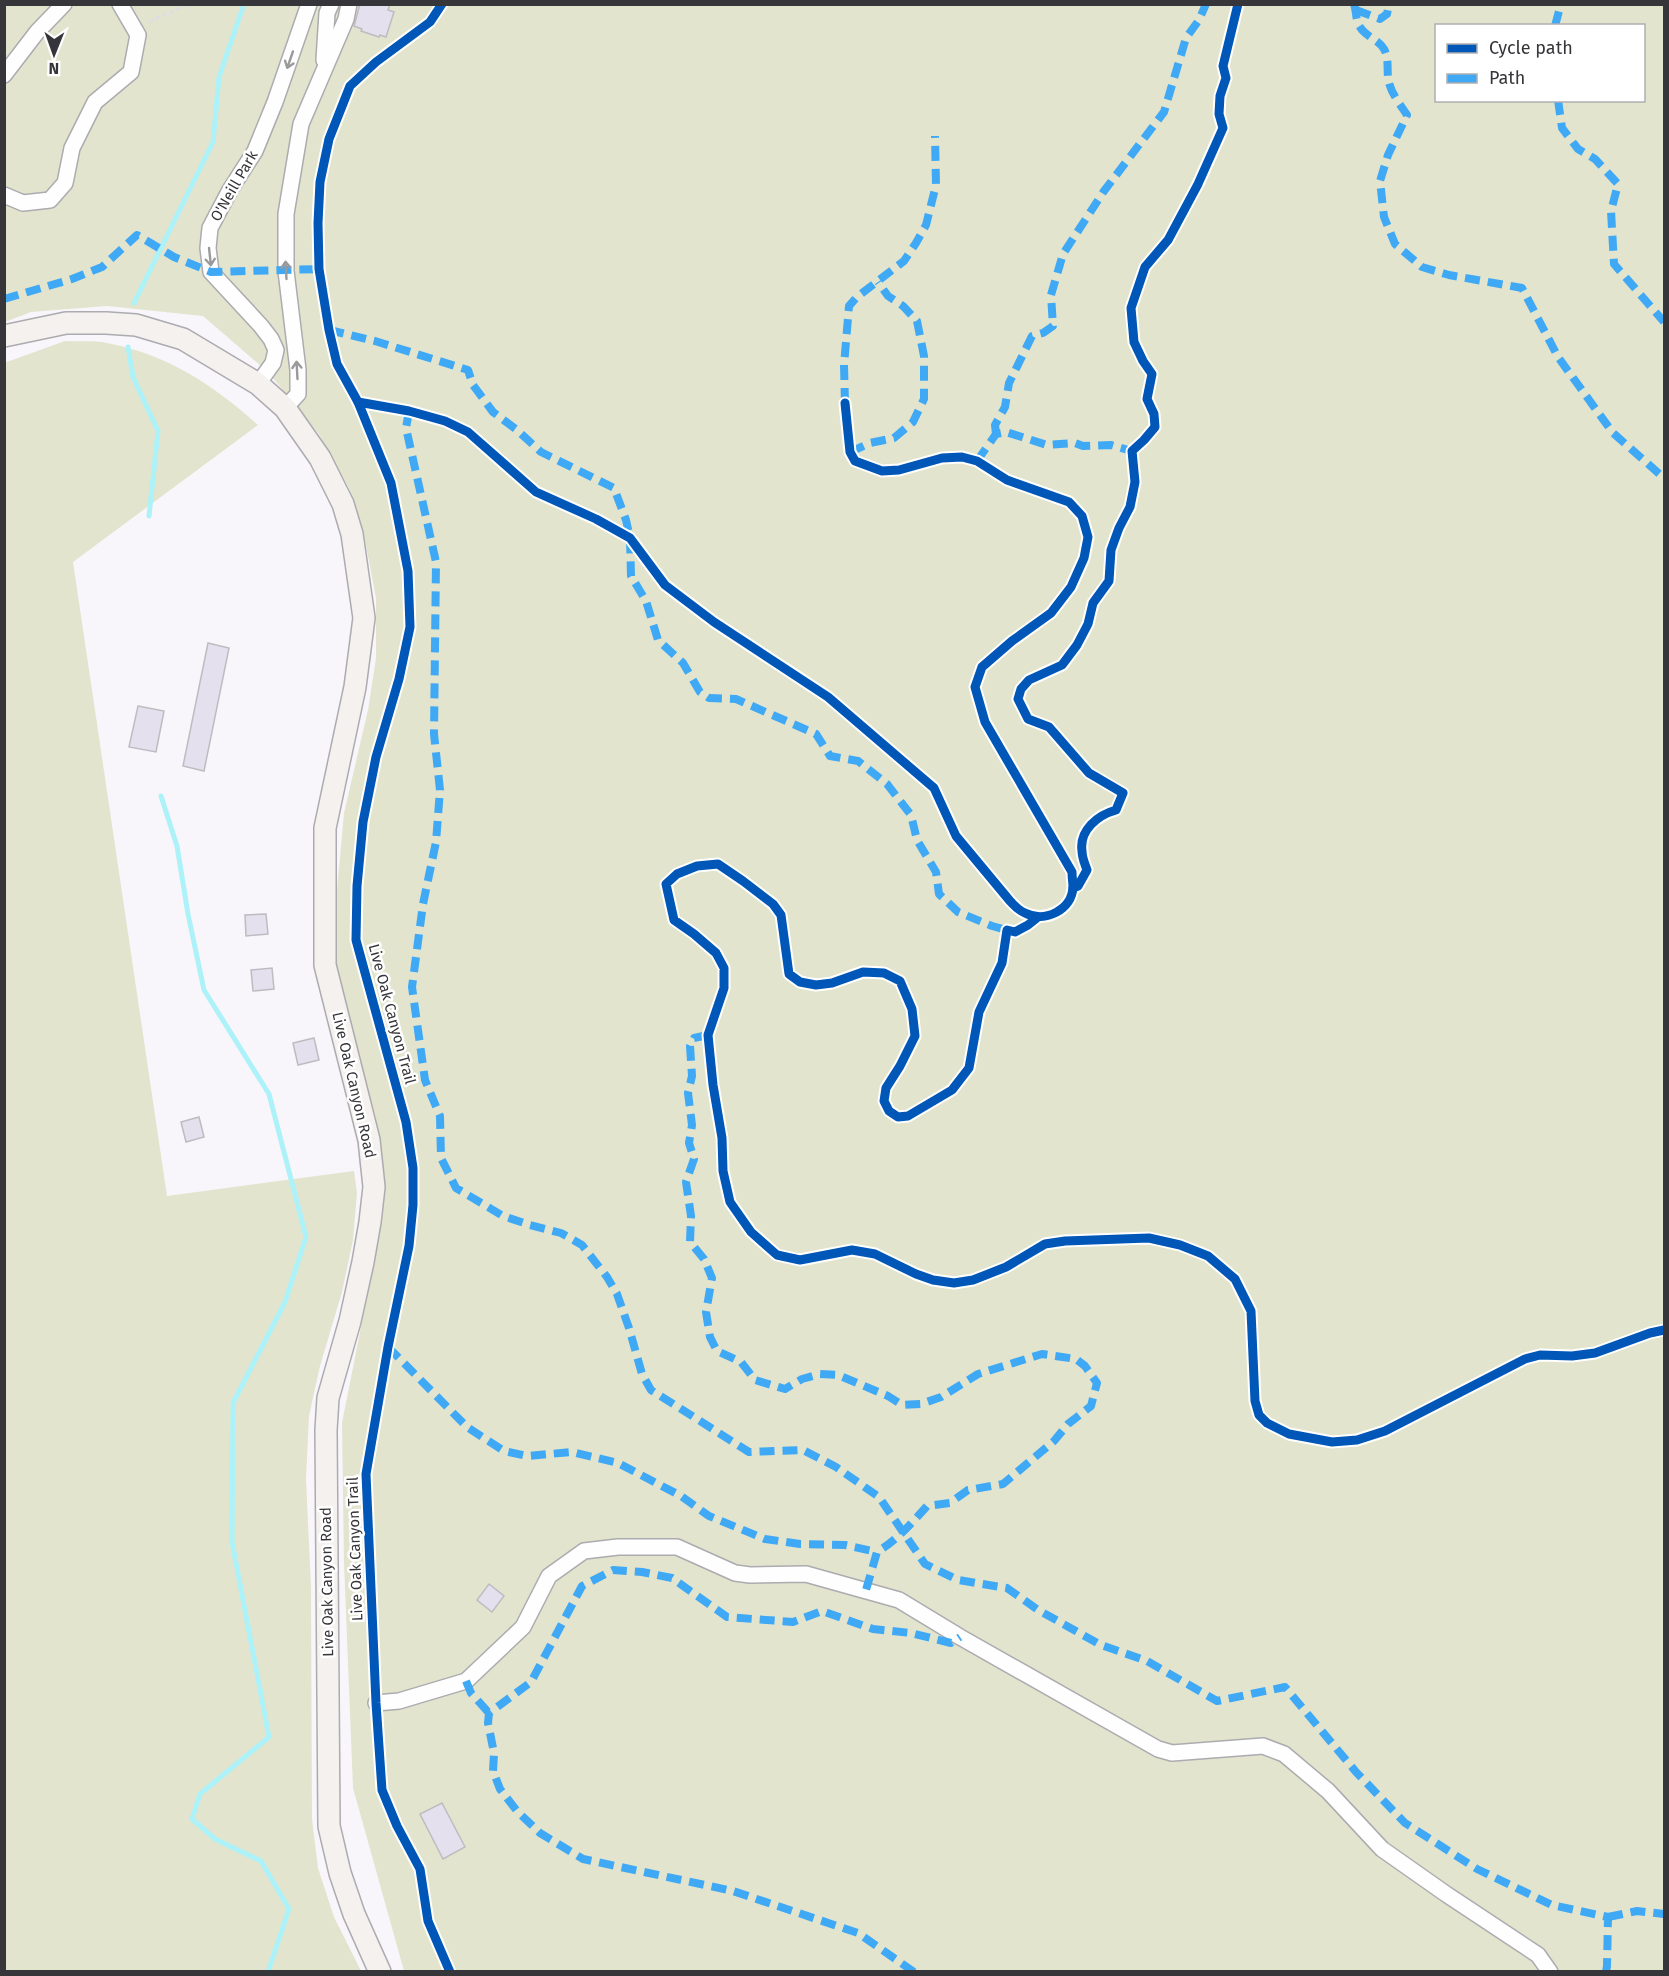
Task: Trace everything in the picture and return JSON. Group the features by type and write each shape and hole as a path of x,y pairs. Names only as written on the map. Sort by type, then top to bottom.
{"main road":[{"name":"Live Oak Canyon Road","path":"4,336 66,324 106,323 136,325 183,339 250,379 285,408 320,459 343,504 352,534 364,618 355,687 326,828 325,965 369,1140 374,1186 363,1262 350,1321 328,1398 325,1505 329,1827 343,1883 354,1914 380,1971"}],"street":[{"path":"4,75 37,32 64,4"},
{"path":"4,195 23,203 50,200 65,183 72,148 95,102 131,72 138,35 120,4"},
{"name":"O'Neill Park","path":"250,379 273,363 276,350 266,333 212,272 208,248 210,228 230,190 255,151 275,102 309,4"},
{"path":"323,72 327,13 331,4"},
{"path":"285,408 298,394 298,370 286,271 286,214 301,124 346,19 349,4"},
{"path":"266,333 293,328"},
{"path":"376,1703 399,1701 466,1681 523,1627 549,1576 584,1551 618,1546 677,1547 735,1573 806,1574 899,1600 1158,1749 1172,1753 1263,1746 1284,1754 1328,1791 1382,1849 1538,1955 1550,1971"}],"lane":[{"name":"Live Oak Canyon Trail","path":"442,4 430,22 376,62 350,86 329,139 320,182 318,223 319,269 337,364 358,402 391,483 408,572 410,627 399,679 376,757 363,822 357,886 356,940 406,1122 413,1168 413,1205 409,1246 388,1347 366,1474 382,1790 397,1826 420,1869 428,1921 450,1971"},
{"path":"358,402 409,411 445,421 468,432 536,492 596,519 630,538 665,585 714,622 828,697 933,788 956,836 1019,910 1038,917 1062,911 1069,901 1073,888 1072,872 986,722 975,687 982,667 1012,641 1051,613 1071,587 1084,558 1088,537 1082,516 1069,502 1007,480 977,460 962,457 942,458 899,470 882,471 855,461 850,452 845,403"}],"path":[{"path":"134,28 188,4"}],"green space":[{"path":"5,5 1664,5 1664,1971 404,1971 353,1788 344,1563 342,1423 379,1236 376,1118 335,975 333,935 344,813 368,710 376,658 376,598 364,535 349,488 318,433 268,372 203,316 107,306 31,312 5,322"},
{"path":"65,341 107,343 129,348 169,363 206,384 258,425 73,562 167,1196 354,1171 357,1193 353,1240 342,1292 320,1366 309,1416 306,1479 311,1588 312,1819 318,1868 334,1917 361,1971 5,1971 4,363"}],"building":[{"path":"360,4 390,4 388,10 394,12 386,37 361,31 362,29 354,26"},
{"path":"208,643 229,648 204,771 183,766"},
{"path":"138,706 164,711 156,752 129,747"},
{"path":"266,914 268,934 246,936 245,915"},
{"path":"272,968 274,989 253,991 251,970"},
{"path":"314,1038 319,1060 298,1065 293,1043"},
{"path":"199,1117 204,1137 186,1142 181,1122"},
{"path":"489,1584 504,1596 492,1612 477,1600"},
{"path":"442,1803 465,1847 443,1859 420,1814"}],"waterway":[{"path":"134,303 213,142 219,77 244,4"},
{"path":"128,347 133,377 158,431 149,516"},
{"path":"161,796 177,846 204,990 269,1094 306,1237 285,1302 233,1403 232,1542 269,1737 200,1794 192,1819 215,1839 261,1861 289,1909 268,1972"}],"marked path":[{"path":"996,434 995,425 1005,407 1009,383 1032,336 1043,333 1053,326 1051,295 1063,254 1104,191 1164,112 1186,38 1199,20 1206,4"},
{"path":"1354,4 1360,27 1386,52 1390,87 1407,115 1388,155 1380,181 1384,217 1395,244 1422,267 1449,275 1522,288 1558,357 1613,433 1664,478"},
{"path":"1356,10 1380,19 1387,14 1389,4"},
{"path":"1556,24 1559,4"},
{"path":"1558,102 1562,128 1578,149 1595,159 1618,184 1611,211 1614,264 1664,322"},
{"path":"845,403 844,365 849,306 857,297 904,261 926,225 936,185 935,136"},
{"path":"4,299 72,279 102,267 137,235 174,257 211,272 319,269"},
{"path":"850,452 870,443 894,438 913,422 924,399 924,356 917,321 903,306 888,296 878,282"},
{"path":"329,330 375,341 468,370 473,385 493,412 541,452 614,488 630,538 631,576 646,601 658,640 683,663 700,692 709,698 736,699 816,734 830,756 858,761 887,784 911,815 917,840 936,872 939,894 958,912 1007,930"},
{"path":"409,411 406,428 436,562 434,734 440,790 436,842 423,904 412,987 425,1080 440,1116 441,1158 456,1188 503,1216 561,1233 582,1245 617,1294 642,1374 651,1390 749,1452 803,1450 836,1467 879,1497 925,1564 958,1580 1007,1588 1038,1610 1101,1645 1147,1661 1217,1701 1285,1687 1356,1772 1405,1823 1477,1869 1552,1905 1608,1917 1606,1972"},
{"path":"977,461 996,434 1006,432 1047,445 1075,443 1083,446 1111,445 1132,451"},
{"path":"708,1035 694,1038 690,1046 692,1076 688,1093 692,1125 689,1143 694,1159 686,1182 691,1216 690,1242 704,1259 712,1278 706,1312 710,1337 717,1351 741,1362 755,1380 785,1389 802,1379 820,1374 838,1375 888,1396 902,1405 921,1404 941,1397 978,1374 1042,1354 1076,1359 1085,1366 1097,1383 1091,1406 1003,1484 968,1490 950,1503 927,1506 897,1537 877,1552 866,1590"},
{"path":"388,1347 467,1427 504,1451 527,1456 572,1452 618,1463 681,1496 709,1516 765,1539 800,1544 845,1545 877,1552"},
{"path":"914,1972 858,1933 733,1891 583,1859 540,1833 517,1811 500,1789 493,1771 494,1753 488,1723 489,1713 531,1682 582,1586 613,1570 642,1572 672,1578 727,1617 793,1622 822,1611 873,1629 911,1633 951,1643 960,1637"},
{"path":"466,1681 471,1693 489,1713"},
{"path":"1608,1917 1637,1911 1664,1914"}],"cycle path":[{"path":"442,4 430,22 376,62 350,86 329,139 320,182 318,223 319,269 337,364 358,402 391,483 408,571 410,627 399,679 376,757 363,822 357,886 356,940 406,1122 413,1168 413,1205 409,1246 388,1347 366,1474 382,1790 397,1826 420,1869 428,1921 450,1972"},
{"path":"1073,888 1078,886 1087,870 1082,856 1082,843 1087,830 1097,820 1116,810 1123,793 1089,773 1049,727 1028,719 1018,699 1021,689 1029,680 1062,665 1077,645 1088,624 1093,603 1109,581 1111,550 1130,507 1135,482 1132,451 1155,427 1154,414 1147,399 1152,374 1134,342 1131,308 1145,267 1168,240 1198,184 1223,128 1219,114 1220,96 1226,78 1223,66 1238,4"},
{"path":"358,402 409,411 445,421 468,432 536,492 596,519 630,538 665,585 714,622 828,697 934,788 956,836 1010,901 1023,912 1033,916 1049,915 1063,908 1068,902 1073,887 1072,872 985,722 975,687 982,667 1012,641 1051,613 1071,587 1084,558 1088,537 1082,516 1069,502 1007,480 977,461 962,457 942,458 899,470 882,471 855,461 850,452 845,403"},
{"path":"1038,917 1015,932 1007,930 1002,963 979,1012 969,1068 952,1090 908,1116 898,1117 889,1111 884,1101 886,1088 915,1036 912,1009 900,981 884,973 863,972 832,983 816,985 800,982 789,974 781,915 773,904 743,881 718,864 697,866 677,874 666,884 674,920 716,953 724,968 724,988 708,1035 722,1138 723,1171 730,1202 751,1232 777,1255 800,1260 852,1250 875,1254 933,1280 954,1283 973,1280 1006,1267 1045,1244 1065,1241 1149,1238 1180,1245 1208,1256 1235,1279 1251,1311 1255,1401 1259,1415 1267,1423 1289,1434 1332,1442 1357,1440 1385,1431 1525,1359 1540,1355 1572,1356 1595,1353 1664,1330"}]}
